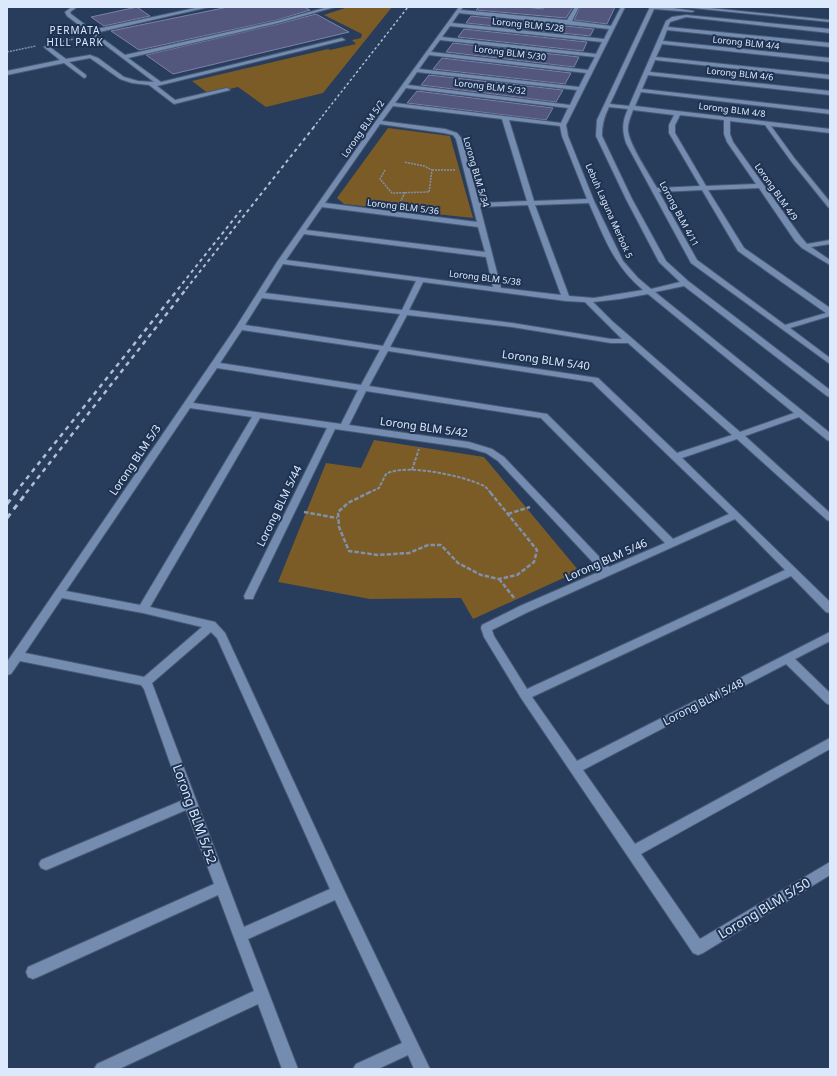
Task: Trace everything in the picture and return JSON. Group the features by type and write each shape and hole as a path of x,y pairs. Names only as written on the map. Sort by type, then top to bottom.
{"street":[{"path":"75,7 67,12 69,15 160,84"},
{"path":"91,32 207,7"},
{"path":"124,57 278,22 333,7"},
{"path":"569,22 577,7"},
{"path":"391,104 563,126 580,89 623,7"},
{"path":"830,24 652,7 600,120 598,128 599,136 656,251 663,262 685,283 830,394"},
{"path":"685,7 830,21"},
{"path":"738,7 830,15"},
{"path":"459,9 612,28"},
{"name":"Lorong BLM 5/2","path":"281,262 322,205 378,122 450,24 459,9"},
{"path":"830,31 686,16 670,19 664,28 830,46"},
{"name":"Lorong BLM 5/28","path":"450,24 605,41"},
{"name":"Lorong BLM 4/11","path":"664,28 660,42 626,120 625,131 629,143 694,261 704,270 785,327 830,362"},
{"path":"439,38 597,56"},
{"path":"7,73 83,56 92,57 117,76 124,79 151,84 160,84 342,40"},
{"name":"Lorong BLM 4/4","path":"660,42 830,60"},
{"path":"47,47 84,76"},
{"name":"Lorong BLM 5/30","path":"429,53 589,72"},
{"path":"653,58 830,78"},
{"path":"417,70 580,89"},
{"name":"Lorong BLM 4/6","path":"647,73 830,93"},
{"path":"151,84 174,102 226,90"},
{"name":"Lorong BLM 5/32","path":"405,86 572,107"},
{"path":"640,90 830,112"},
{"name":"Lorong BLM 4/8","path":"608,105 830,131"},
{"path":"678,113 670,131 741,249 830,313"},
{"path":"505,118 531,203 566,298"},
{"name":"Lorong BLM 4/9","path":"727,119 727,134 730,142 760,186 798,239 805,246 830,263"},
{"name":"Lorong BLM 5/34","path":"378,122 445,131 455,134 459,139 498,290"},
{"path":"767,124 830,206"},
{"name":"Lebuh Laguna Merbok 5","path":"563,126 565,136 591,201 620,262 635,280 830,438"},
{"path":"655,190 760,186"},
{"path":"476,205 591,201"},
{"name":"Lorong BLM 5/36","path":"322,205 482,225"},
{"path":"302,232 490,255"},
{"path":"805,246 830,242"},
{"name":"Lorong BLM 5/38","path":"281,262 588,301 650,291 685,283"},
{"name":"Lorong BLM 5/3","path":"7,671 240,327 281,262"},
{"path":"343,428 362,389 406,312 420,280"},
{"path":"260,294 512,325 611,341 630,341"},
{"path":"588,301 609,323 739,436 830,518"},
{"path":"785,327 830,313"},
{"name":"Lorong BLM 5/40","path":"240,327 595,380 736,515 830,609"},
{"path":"214,365 544,416 672,544"},
{"name":"Lorong BLM 5/42","path":"187,405 469,445 490,451 501,459 608,572"},
{"path":"676,457 800,414"},
{"path":"143,609 258,415"},
{"name":"Lorong BLM 5/44","path":"249,596 332,426"},
{"name":"Lorong BLM 5/46","path":"525,696 488,637 486,628 524,609 736,515"},
{"path":"792,571 525,696 633,852 830,744"},
{"path":"59,594 143,609 211,625 221,636 238,669 338,892 422,1069"},
{"path":"17,656 138,679 145,682 211,625"},
{"name":"Lorong BLM 5/48","path":"575,768 830,636"},
{"path":"788,659 830,700"},
{"name":"Lorong BLM 5/52","path":"145,682 149,687 190,803 290,1069"},
{"path":"46,864 190,803"},
{"name":"Lorong BLM 5/50","path":"633,852 698,948 830,868"},
{"path":"33,972 222,887"},
{"path":"240,936 338,892"},
{"path":"102,1069 262,995"},
{"path":"361,1069 411,1046"}],"path":[{"path":"404,162 424,166 432,170 467,169"},
{"path":"385,170 380,179 392,193 429,192 432,170"},
{"path":"412,470 422,438"},
{"path":"401,469 439,472 484,485 508,514 537,550 534,562 517,575 499,579 481,575 458,563 441,545 428,545 409,553 378,555 349,551 341,536 337,518 338,512 348,503 379,488 382,478 387,472 401,469"},
{"path":"508,514 542,504"},
{"path":"290,510 337,518"},
{"path":"499,579 524,609"}],"shaded area":[{"path":"348,7 392,7 323,93 266,107 238,87 209,94 192,81 328,49 330,50 356,44 352,40 361,38 362,34 324,15"},
{"path":"388,128 450,136 473,218 344,204 337,198"},
{"path":"374,440 484,457 579,571 473,619 461,598 370,599 278,582 326,463 361,468"}],"building":[{"path":"137,7 150,16 104,26 91,17"},
{"path":"228,7 304,7 310,10 277,20 139,50 111,31"},
{"path":"479,7 525,7 543,9 544,7 573,7 566,18 476,10"},
{"path":"580,7 615,7 607,24 574,20"},
{"path":"316,14 349,32 173,74 146,55 278,24"},
{"path":"471,16 594,29 590,36 466,23"},
{"path":"464,29 587,42 583,51 458,37"},
{"path":"453,43 579,57 574,67 446,52"},
{"path":"442,58 571,73 565,84 433,69"},
{"path":"429,75 563,90 556,102 421,85"},
{"path":"417,91 553,108 546,120 407,103"}],"railway":[{"path":"313,128 408,7"},
{"path":"186,289 314,127"},
{"path":"178,289 241,210"},
{"path":"15,493 179,288"},
{"path":"26,493 187,288"},
{"path":"7,504 16,492"},
{"path":"7,518 27,492"}],"district":[{"name":"PERMATA HILL PARK","path":"75,36"}]}
